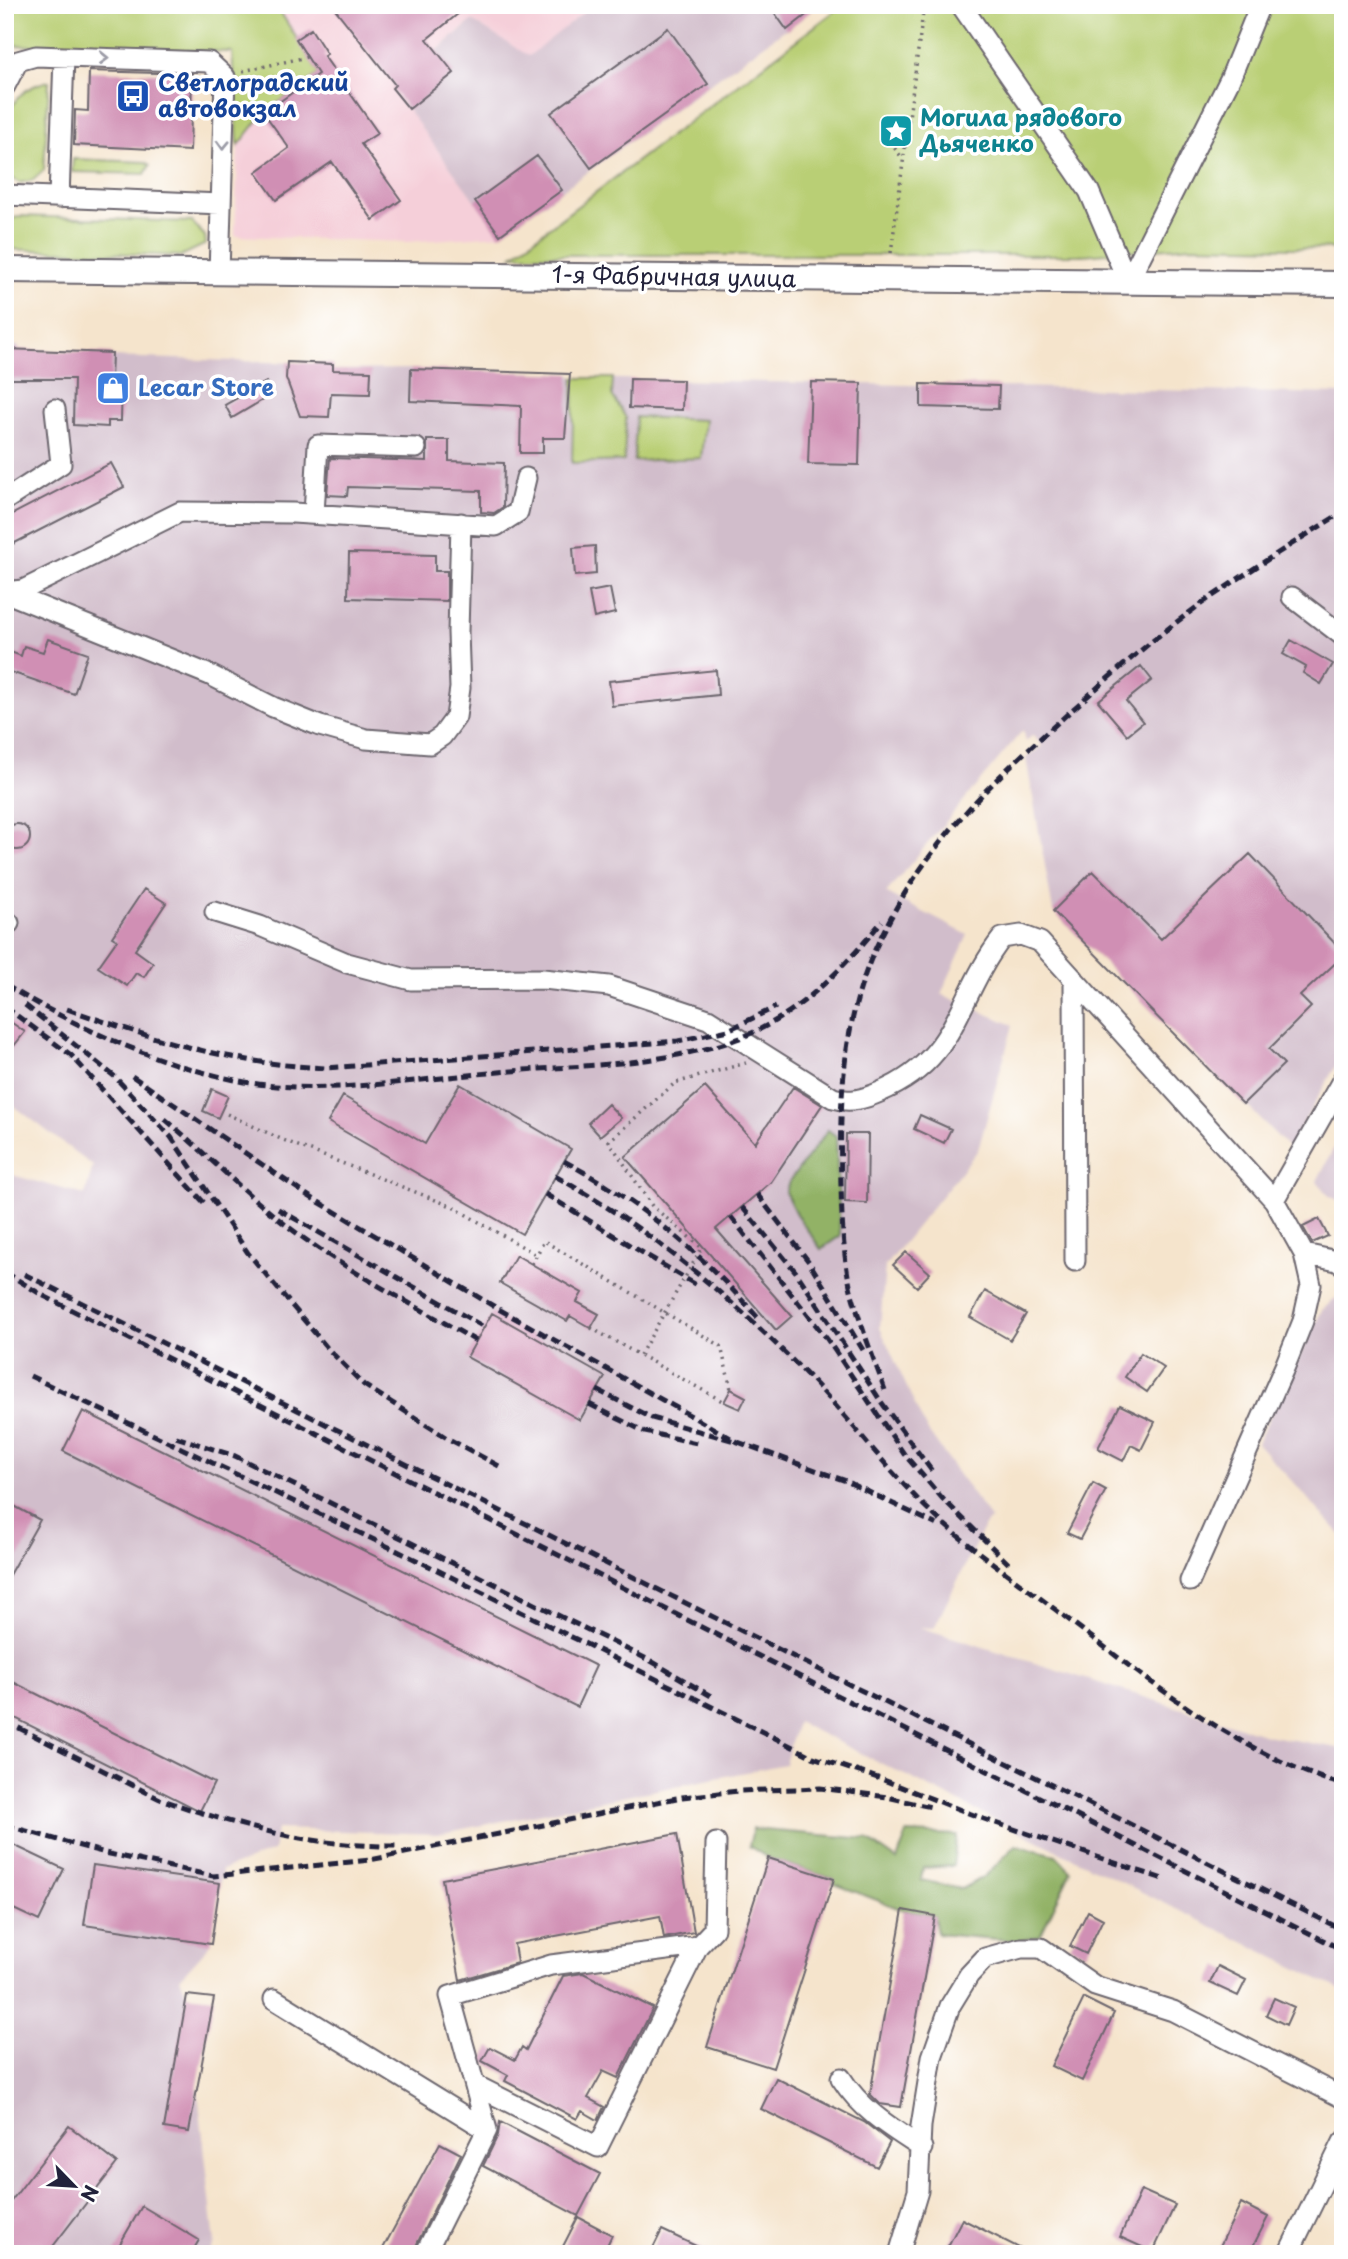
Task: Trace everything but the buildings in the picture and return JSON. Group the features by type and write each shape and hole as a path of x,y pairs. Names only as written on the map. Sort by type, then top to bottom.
{"main road":[{"name":"1-я Фабричная улица","path":"5,270 1343,284"}],"street":[{"path":"961,5 1089,191 1128,282"},
{"path":"1128,282 1230,79 1260,5"},
{"path":"5,86 18,61 36,56 209,62 225,77 219,273"},
{"path":"59,198 64,57"},
{"path":"5,195 221,204"},
{"path":"5,500 61,464 55,409"},
{"path":"314,514 318,445 416,447"},
{"path":"6,593 23,590 180,512 314,514 496,526 518,512 526,478"},
{"path":"6,593 211,675 273,707 320,726 366,739 430,744 442,736 456,717 460,688 458,632 461,523"},
{"path":"1292,597 1343,636"},
{"path":"215,912 260,926 347,963 411,980 543,979 609,986 708,1019 832,1098 857,1100 904,1081 935,1055 952,1030 987,957 1002,938 1021,935 1040,942 1274,1200 1304,1254 1311,1285 1303,1321 1190,1581"},
{"path":"1074,979 1075,1261"},
{"path":"1274,1200 1343,1079"},
{"path":"1304,1254 1337,1261 1343,1265"},
{"path":"475,2085 598,2147 698,1946 714,1929 716,1843"},
{"path":"425,2254 487,2130 450,1996 551,1965 698,1946"},
{"path":"899,2254 918,2192 922,2148 920,2126 932,2057 950,2006 969,1975 985,1958 1021,1948 1041,1948 1095,1986 1173,2011 1343,2098"},
{"path":"274,1998 487,2130"},
{"path":"841,2078 852,2097 873,2115 922,2148"},
{"path":"1289,2254 1343,2142"}],"path":[{"path":"891,253 924,5"},
{"path":"234,73 307,57"},
{"path":"886,137 903,159"},
{"path":"640,1355 702,1248 652,1206 609,1141 675,1083 767,1056"},
{"path":"227,1114 283,1140 451,1206 537,1255"},
{"path":"531,1264 544,1241 721,1346 731,1389"},
{"path":"591,1328 724,1402"}],"shaded area":[{"path":"276,5 593,5 529,57 472,21 392,87 500,235 407,242 235,236 238,146 264,113 318,74"},
{"path":"593,5 819,5 500,235 392,88 472,21 529,56"},
{"path":"5,345 19,346 19,350 112,353 112,357 333,364 333,370 411,369 570,374 574,378 1343,394 1343,1053 1289,1148 1053,911 1026,758 1042,746 1033,735 1026,741 1023,730 886,893 968,935 941,994 1013,1025 978,1150 885,1266 880,1328 925,1427 991,1520 985,1525 934,1628 919,1627 1266,1735 1343,1749 1343,1991 797,1722 785,1764 438,1834 277,1829 273,1851 222,1870 211,1944 180,1978 187,1995 215,2243 209,2254 5,2254 5,1173 85,1195 93,1166 5,1099"},
{"path":"1343,1130 1343,1203 1328,1195 1317,1181"},
{"path":"1343,1292 1343,1537 1257,1443 1322,1310"}],"green space":[{"path":"5,5 276,5 319,74 264,113 238,146 232,52 5,45"},
{"path":"843,5 1343,5 1343,249 1192,246 1082,255 513,255"},
{"path":"49,81 44,170 33,180 19,183 7,174 5,169 5,139 9,113 22,93"},
{"path":"73,159 145,162 150,165 145,174 72,172"},
{"path":"21,216 192,222 205,236 206,244 181,256 5,249 5,221"},
{"path":"574,378 613,378 612,395 626,418 624,461 572,463"},
{"path":"636,417 705,420 701,458 634,461"},
{"path":"828,1130 836,1136 840,1236 821,1249 796,1214 785,1192 789,1182"},
{"path":"753,1829 867,1839 897,1860 907,1833 957,1835 953,1866 923,1868 921,1880 962,1889 984,1877 1016,1845 1056,1855 1071,1871 1040,1936 1019,1941 937,1934 934,1916 903,1910 832,1883 833,1879 768,1858 749,1846"}],"railway":[{"path":"885,1390 858,1315 848,1277 842,1212 841,1124 845,1062 857,1001 866,972 895,909 958,820 1008,768 1080,703 1185,615 1343,512"},
{"path":"5,985 118,1043 209,1074 271,1085 369,1085 621,1063 712,1047 761,1028 801,1004 852,956 882,921"},
{"path":"25,1005 114,1076 171,1137 248,1253 329,1350 364,1385 447,1438 501,1467"},
{"path":"5,1007 71,1055 207,1206"},
{"path":"67,1009 194,1049 291,1066 327,1068 678,1041 728,1030 776,1007"},
{"path":"132,1076 307,1195 495,1307 738,1442"},
{"path":"165,1119 247,1193 319,1249 476,1341"},
{"path":"564,1161 669,1230 715,1272 758,1318"},
{"path":"555,1176 625,1219 722,1294 811,1379 925,1507 980,1553 1192,1711 1264,1753 1343,1785"},
{"path":"545,1194 698,1286"},
{"path":"757,1194 809,1262 863,1350"},
{"path":"742,1207 796,1272 882,1403 934,1474"},
{"path":"278,1209 484,1327"},
{"path":"731,1217 827,1339 904,1454 943,1499 1010,1565"},
{"path":"5,1272 42,1295 1343,1950"},
{"path":"24,1274 1343,1930"},
{"path":"30,1376 429,1566 813,1757 881,1779 984,1819 1166,1880"},
{"path":"597,1390 652,1418 738,1442 846,1481 937,1525"},
{"path":"589,1404 645,1432 697,1443"},
{"path":"176,1437 235,1456 651,1661 711,1696"},
{"path":"5,1721 160,1799 191,1809 278,1834 337,1843 400,1846"},
{"path":"5,1825 105,1853 213,1876 370,1860 682,1797 739,1791 820,1788 887,1797 931,1807"}],"place":[{"name":"Светлоградский автовокзал","path":"133,96"},
{"name":"Могила рядового Дьяченко","path":"896,131"},
{"name":"Lecar Store","path":"113,388"}]}
